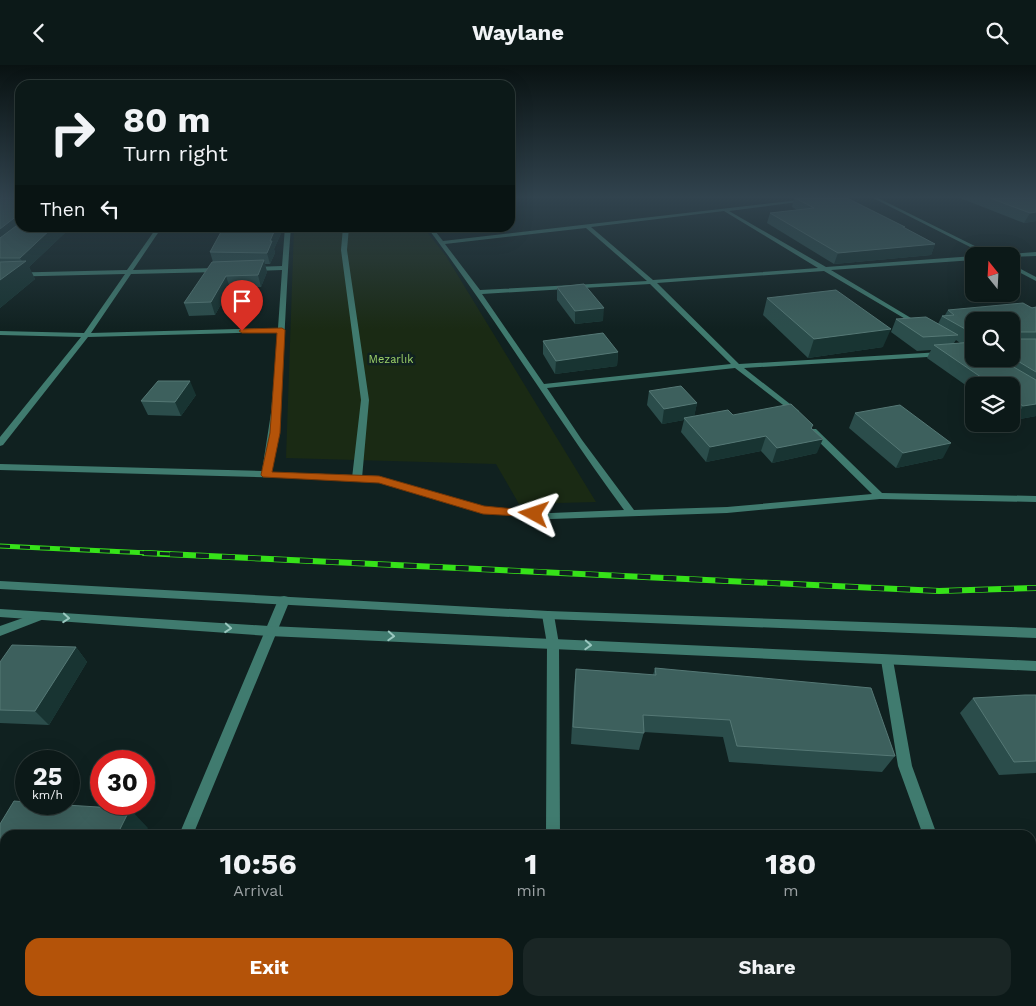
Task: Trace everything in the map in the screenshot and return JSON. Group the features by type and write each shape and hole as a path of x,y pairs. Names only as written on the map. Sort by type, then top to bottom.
{"street":[{"path":"0,443 86,335 150,242"},
{"path":"266,475 275,433 287,242"},
{"path":"345,242 344,251 365,400 357,478"},
{"path":"451,242 442,243 479,292 595,467 630,512"},
{"path":"606,242 652,282 737,367 801,419"},
{"path":"781,242 829,269 922,327"},
{"path":"1020,255 1036,254"},
{"path":"479,292 652,282 965,259"},
{"path":"245,269 284,268"},
{"path":"0,275 225,270"},
{"path":"1020,271 1036,279"},
{"path":"0,333 86,335 282,330"},
{"path":"543,386 737,367 947,353"},
{"path":"808,426 880,496"},
{"path":"0,467 379,479 483,510 551,516 630,512 727,511 880,496 1036,499"},
{"path":"0,585 548,615 1036,633"},
{"path":"188,830 269,631 284,600"},
{"path":"0,613 269,631 1036,666"},
{"path":"548,615 553,644 553,830"},
{"path":"0,631 40,616"},
{"path":"887,660 905,766 928,830"}],"green space":[{"name":"Mezarlık","path":"294,242 435,242 446,256 596,502 519,504 496,464 286,458"}],"building":[{"path":"0,242 37,242 20,258 0,258"},
{"path":"216,242 272,242 267,253 210,252"},
{"path":"819,242 931,242 935,244 838,253"},
{"path":"264,260 258,275 226,276 211,302 184,303 212,262"},
{"path":"26,261 0,280 0,262"},
{"path":"584,284 604,308 575,311 557,287"},
{"path":"836,290 891,329 814,339 767,298"},
{"path":"1023,303 1032,308 1036,307 1036,332 1020,332 1020,312 965,312 965,329 942,316 954,315 948,310"},
{"path":"926,317 958,335 923,337 896,319"},
{"path":"603,333 618,352 556,361 543,341"},
{"path":"1020,339 1036,339 1036,372 1020,362"},
{"path":"965,343 965,366 934,345"},
{"path":"966,367 1014,367 1036,380 1036,404 1023,406 1020,404 1020,377 981,377"},
{"path":"158,381 190,381 175,402 141,401"},
{"path":"681,386 697,403 664,409 649,391"},
{"path":"791,404 813,425 811,428 823,439 777,448 766,436 710,447 684,418 728,410 733,415"},
{"path":"900,405 951,443 903,453 855,413"},
{"path":"12,645 76,647 35,711 0,710 0,662"},
{"path":"655,668 871,688 895,756 737,746 730,720 643,715 644,733 573,727 576,669 656,675"},
{"path":"1036,695 1036,761 1014,762 973,698"},
{"path":"14,801 15,815 80,815 80,806 90,806 90,815 127,815 120,830 0,830 0,824"}],"railway":[{"path":"0,546 170,554"},
{"path":"144,553 939,591 1036,588"}],"route":[{"path":"242,331 282,330 275,433 266,475 379,479 483,510 534,514"}]}
